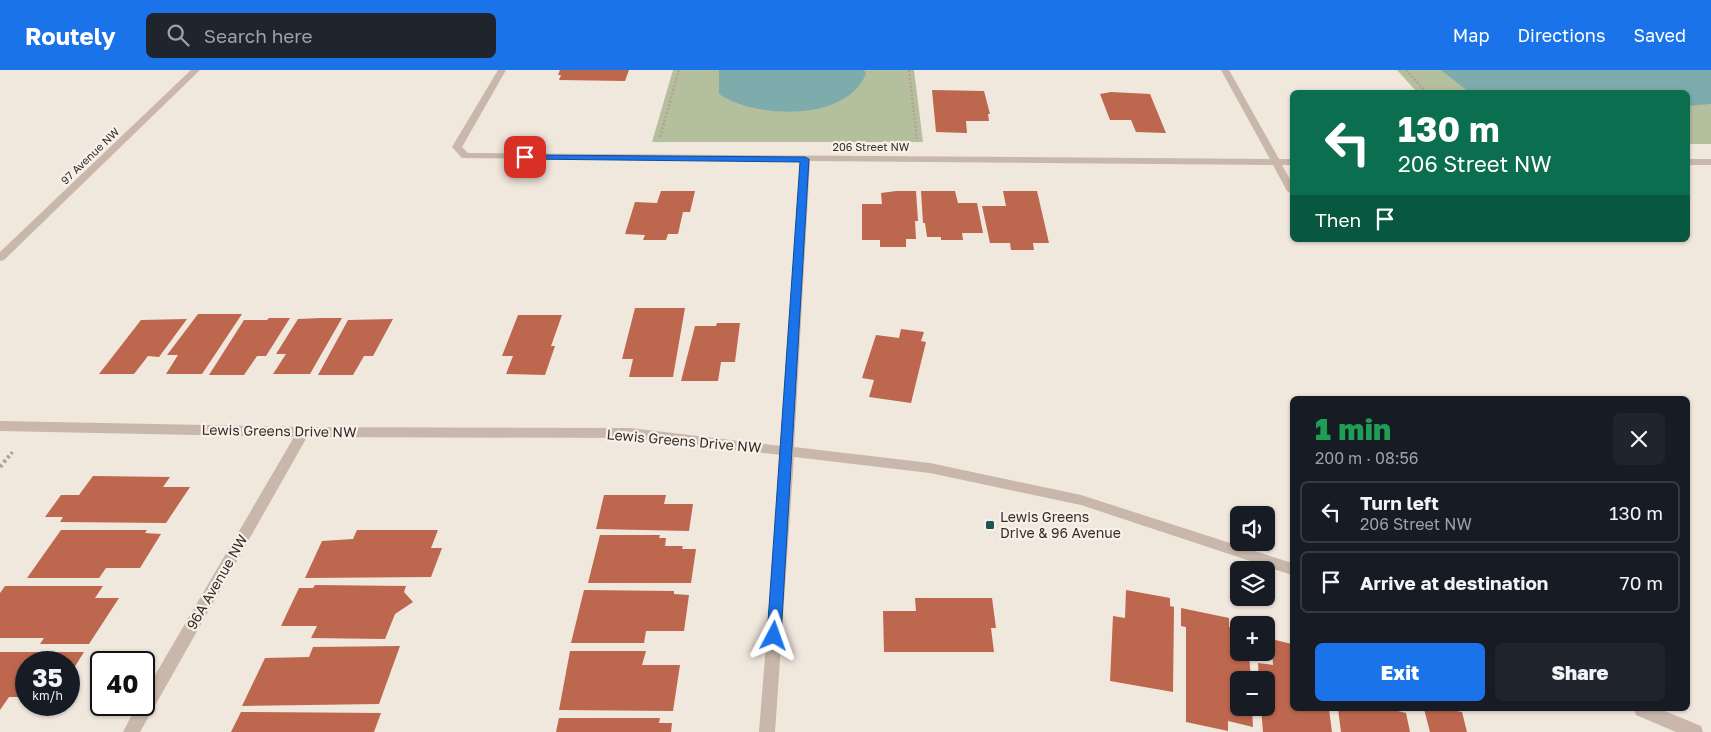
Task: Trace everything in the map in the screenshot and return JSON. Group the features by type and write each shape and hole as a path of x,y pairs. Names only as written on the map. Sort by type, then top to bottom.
{"street":[{"name":"97 Avenue NW","path":"0,258 196,70"},
{"name":"206 Street NW","path":"502,70 464,132 457,147 465,156 1290,162"},
{"path":"1225,70 1290,187"},
{"path":"767,732 805,159"},
{"path":"1690,162 1711,162"},
{"name":"Lewis Greens Drive NW","path":"0,426 303,432 631,433 930,468 1081,500 1290,568"},
{"name":"96A Avenue NW","path":"131,732 303,432"},
{"path":"1647,711 1695,732"}],"path":[{"path":"659,142 679,70"},
{"path":"909,70 917,141"},
{"path":"1406,70 1424,90"}],"green space":[{"path":"673,70 914,70 923,142 652,142"},
{"path":"1397,70 1711,70 1711,144 1690,144 1690,90 1415,90"}],"water":[{"path":"719,70 864,70 866,74 855,90 840,101 820,108 799,111 776,111 755,108 735,102 719,94"},
{"path":"1441,70 1711,70 1711,104 1690,106 1690,90 1466,90"}],"building":[{"path":"560,70 629,70 625,81 559,80"},
{"path":"932,90 984,91 990,114 988,114 989,121 966,121 967,133 936,132"},
{"path":"1111,92 1150,94 1166,133 1136,132 1131,120 1110,120 1100,94"},
{"path":"661,191 695,191 690,212 683,212 678,234 668,234 666,240 643,240 645,235 625,234 635,202 657,203"},
{"path":"916,191 918,221 915,221 916,239 906,239 906,247 880,247 880,240 862,240 862,204 882,204 881,193"},
{"path":"921,191 955,191 958,203 977,203 983,233 962,233 963,240 941,240 941,237 927,237 925,223 923,223"},
{"path":"1003,191 1037,191 1049,243 1033,243 1034,250 1011,250 1010,243 990,243 982,206 1006,206"},
{"path":"635,308 685,308 673,377 629,377 633,359 622,359"},
{"path":"198,314 242,314 202,374 166,374 178,355 167,355"},
{"path":"518,315 562,315 551,346 555,346 545,375 506,374 513,356 502,356"},
{"path":"269,318 290,318 266,356 257,356 244,375 209,375 244,320 267,320"},
{"path":"342,318 310,374 273,374 286,354 276,354 298,319"},
{"path":"187,319 159,357 148,356 134,374 99,374 141,320"},
{"path":"393,319 373,356 364,356 353,375 318,375 348,320"},
{"path":"717,323 740,323 735,362 721,362 718,381 681,381 695,326 716,326"},
{"path":"901,329 924,332 921,341 926,342 911,403 869,397 874,380 862,378 876,335 899,338"},
{"path":"93,476 170,477 163,487 190,487 166,523 60,522 63,517 45,517 61,495 79,495"},
{"path":"604,495 666,495 664,504 693,504 689,531 596,529"},
{"path":"61,530 147,530 145,533 161,534 140,568 106,568 99,578 27,578"},
{"path":"357,530 438,530 431,548 442,548 431,577 305,578 322,541 353,539"},
{"path":"600,535 660,535 659,538 666,538 665,546 683,546 682,549 696,549 691,583 588,583"},
{"path":"315,585 406,586 404,592 413,602 395,614 385,639 311,638 317,626 281,626 299,588 313,588"},
{"path":"5,586 103,586 95,598 119,598 89,644 40,644 44,638 0,638 0,593"},
{"path":"584,590 674,591 674,594 689,595 684,631 646,631 644,643 571,643"},
{"path":"1126,590 1170,598 1170,606 1174,607 1173,692 1110,681 1113,616 1125,618"},
{"path":"915,598 992,598 996,628 991,628 994,652 884,652 883,611 916,611"},
{"path":"1181,608 1229,618 1230,661 1250,661 1250,671 1230,671 1230,716 1252,716 1253,727 1228,721 1228,731 1186,722 1186,627 1181,626"},
{"path":"1275,640 1290,644 1290,711 1329,711 1332,732 1263,732 1262,716 1275,716 1275,671 1258,671 1258,663 1273,665 1273,661 1275,661"},
{"path":"400,646 379,704 242,706 265,658 309,657 313,647"},
{"path":"570,651 646,651 642,665 680,665 673,711 559,710"},
{"path":"0,652 15,652 15,697 9,697 0,710"},
{"path":"1338,711 1398,711 1406,713 1410,732 1341,732"},
{"path":"1425,711 1462,712 1467,732 1430,732"},
{"path":"241,712 381,713 374,732 231,732"},
{"path":"559,718 660,718 659,723 672,723 671,732 556,732"}],"place":[{"name":"Lewis Greens Drive & 96 Avenue","path":"990,525"}],"route":[{"path":"525,157 805,159 790,418 774,636"}]}
